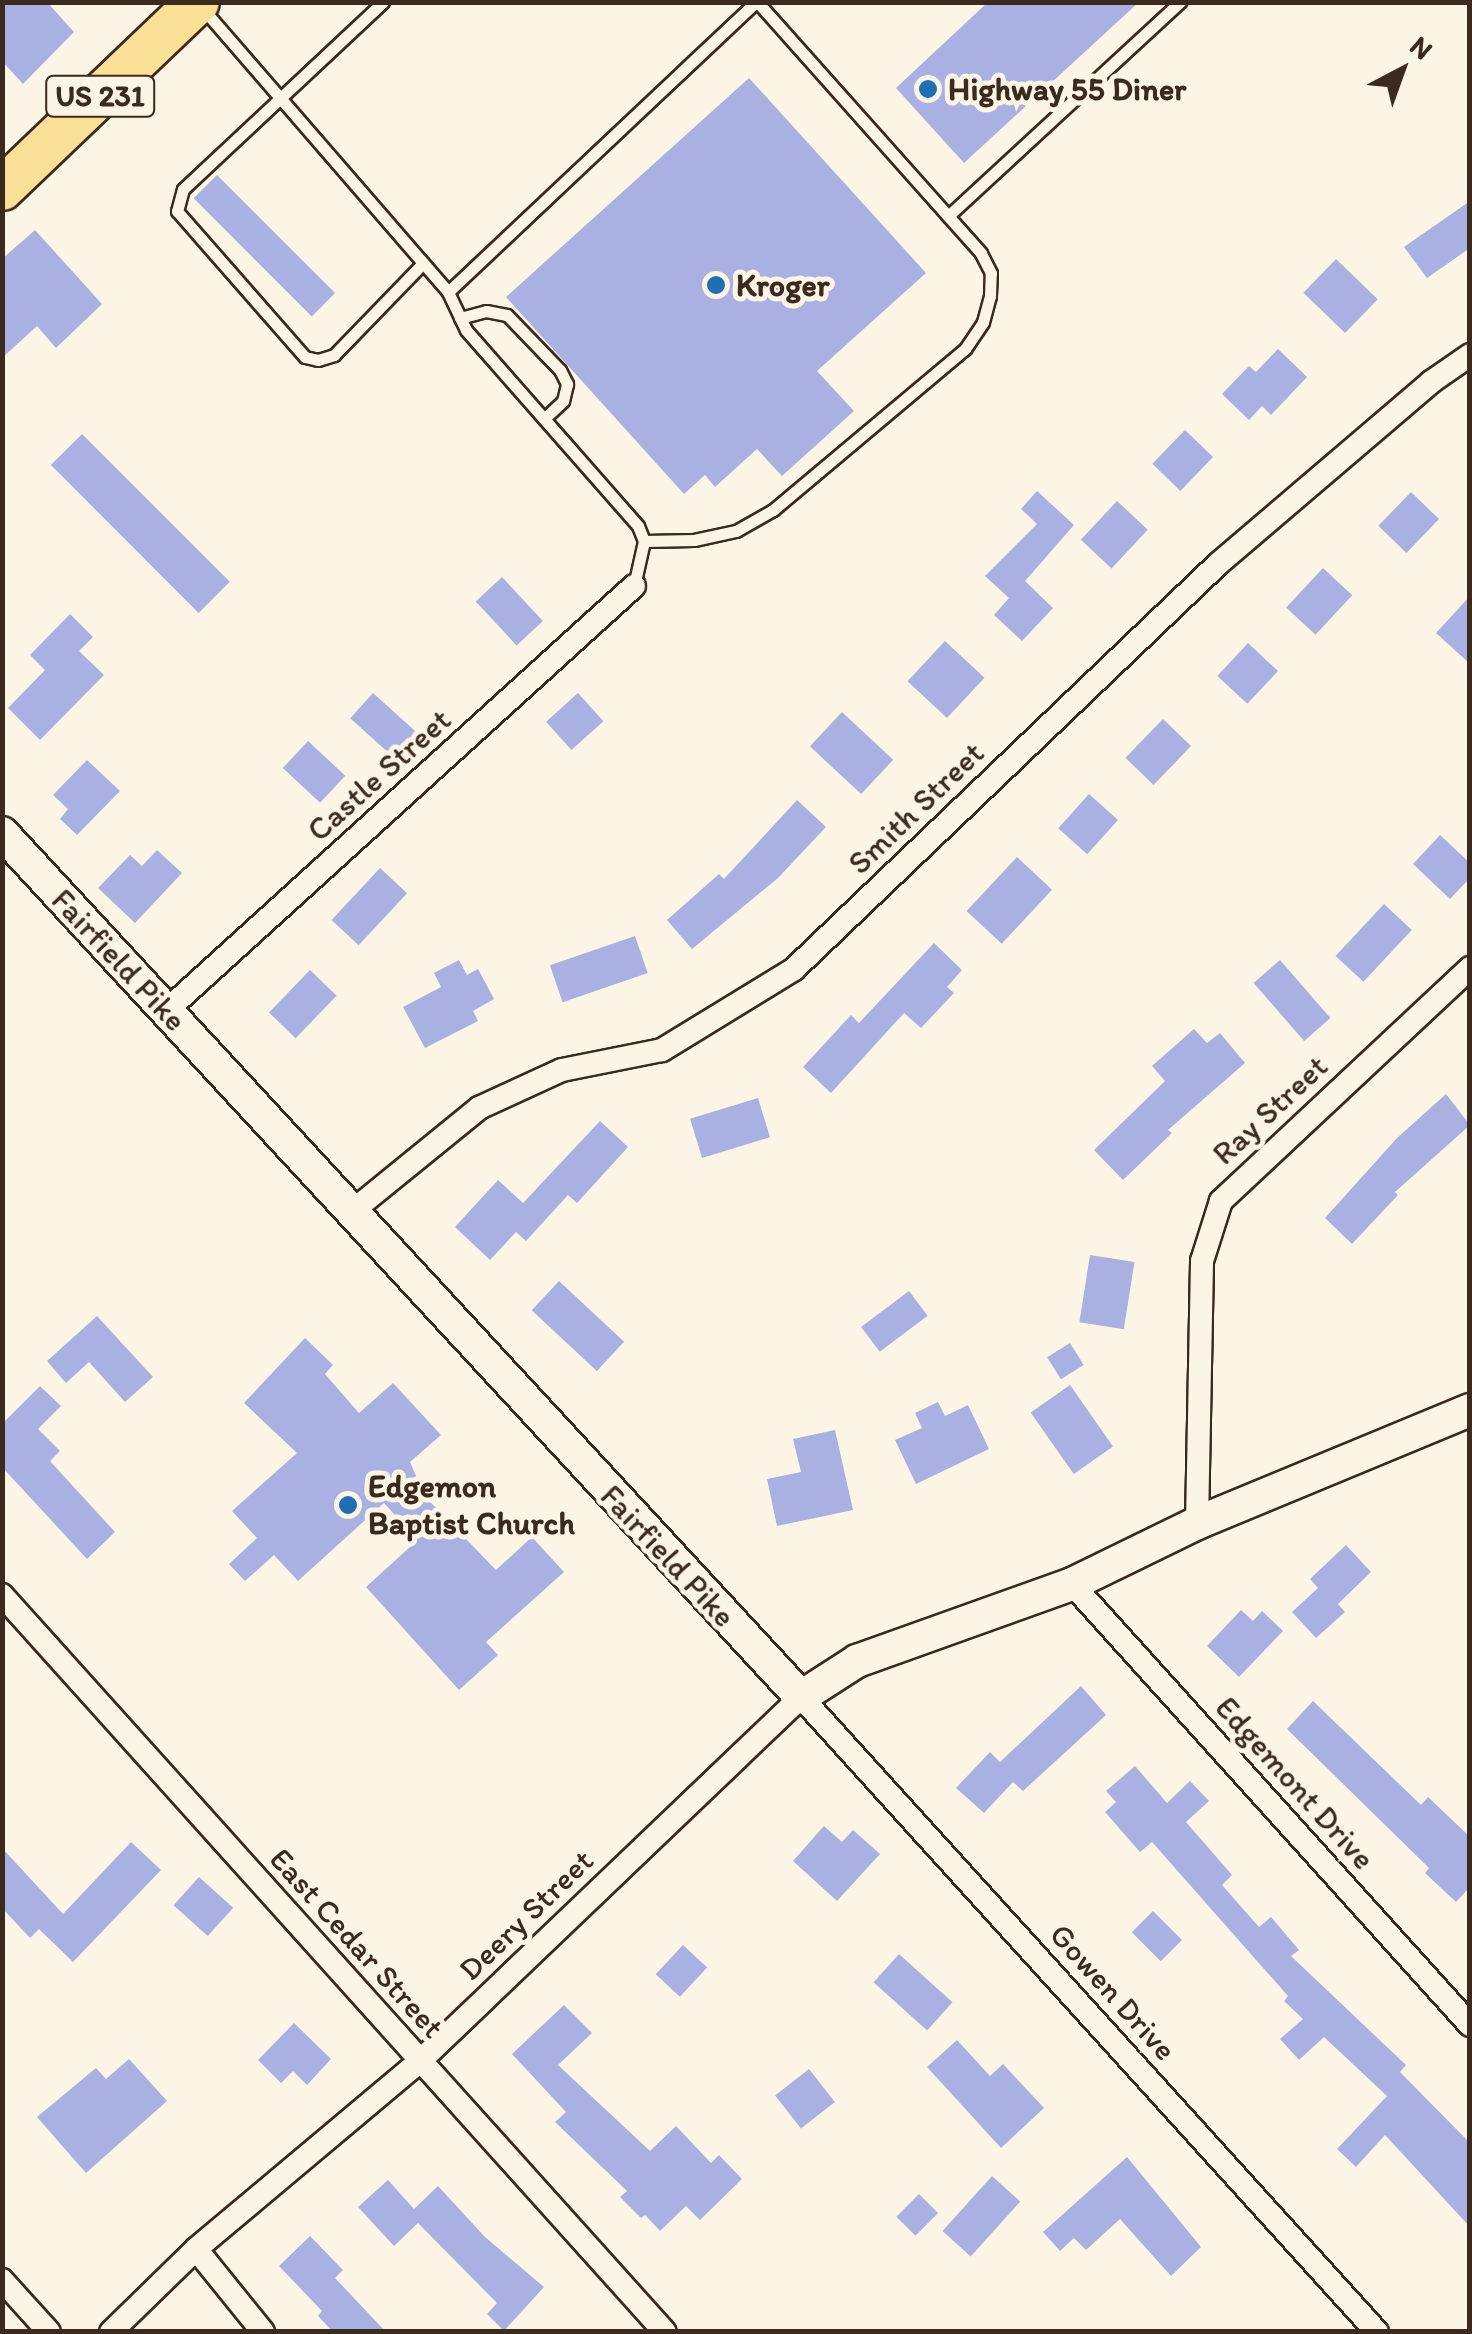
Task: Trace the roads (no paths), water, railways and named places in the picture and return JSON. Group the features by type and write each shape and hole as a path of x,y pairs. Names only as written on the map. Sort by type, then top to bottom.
{"highway":[{"name":"US 231","path":"2,189 177,10"}],"street":[{"name":"Smith Street","path":"350,1213 479,1108 562,1070 662,1050 794,969 1218,564 1430,382 1470,355"},
{"name":"Castle Street","path":"166,1010 634,586"},
{"name":"Fairfield Pike","path":"2,833 802,1697"},
{"name":"Ray Street","path":"1197,1523 1202,1261 1221,1201 1470,968"},
{"path":"802,1697 858,1661 1072,1584 1197,1523 1470,1410"},
{"name":"Edgemont Drive","path":"1072,1584 1470,2025"},
{"name":"East Cedar Street","path":"2,1596 665,2332"},
{"name":"Deery Street","path":"111,2332 196,2249 419,2062 802,1697"},
{"name":"Gowen Drive","path":"802,1697 1378,2332"},
{"path":"196,2249 263,2332"},
{"path":"2,2280 49,2332"}],"lane":[{"path":"383,2 183,189 176,211 305,356 318,360 334,354 423,263"},
{"path":"448,292 757,2 981,253 991,273 983,322 965,349 773,510 736,531 694,540 644,541"},
{"path":"948,216 1180,2"},
{"path":"177,10 280,97 448,292 460,318 544,420 638,526 644,541 634,586"},
{"path":"460,318 486,311 507,314 560,370 567,384 562,401 544,420"}],"place":[{"name":"Highway 55 Diner","path":"928,89"},
{"name":"Kroger","path":"716,285"},
{"name":"Edgemon Baptist Church","path":"348,1505"}]}
